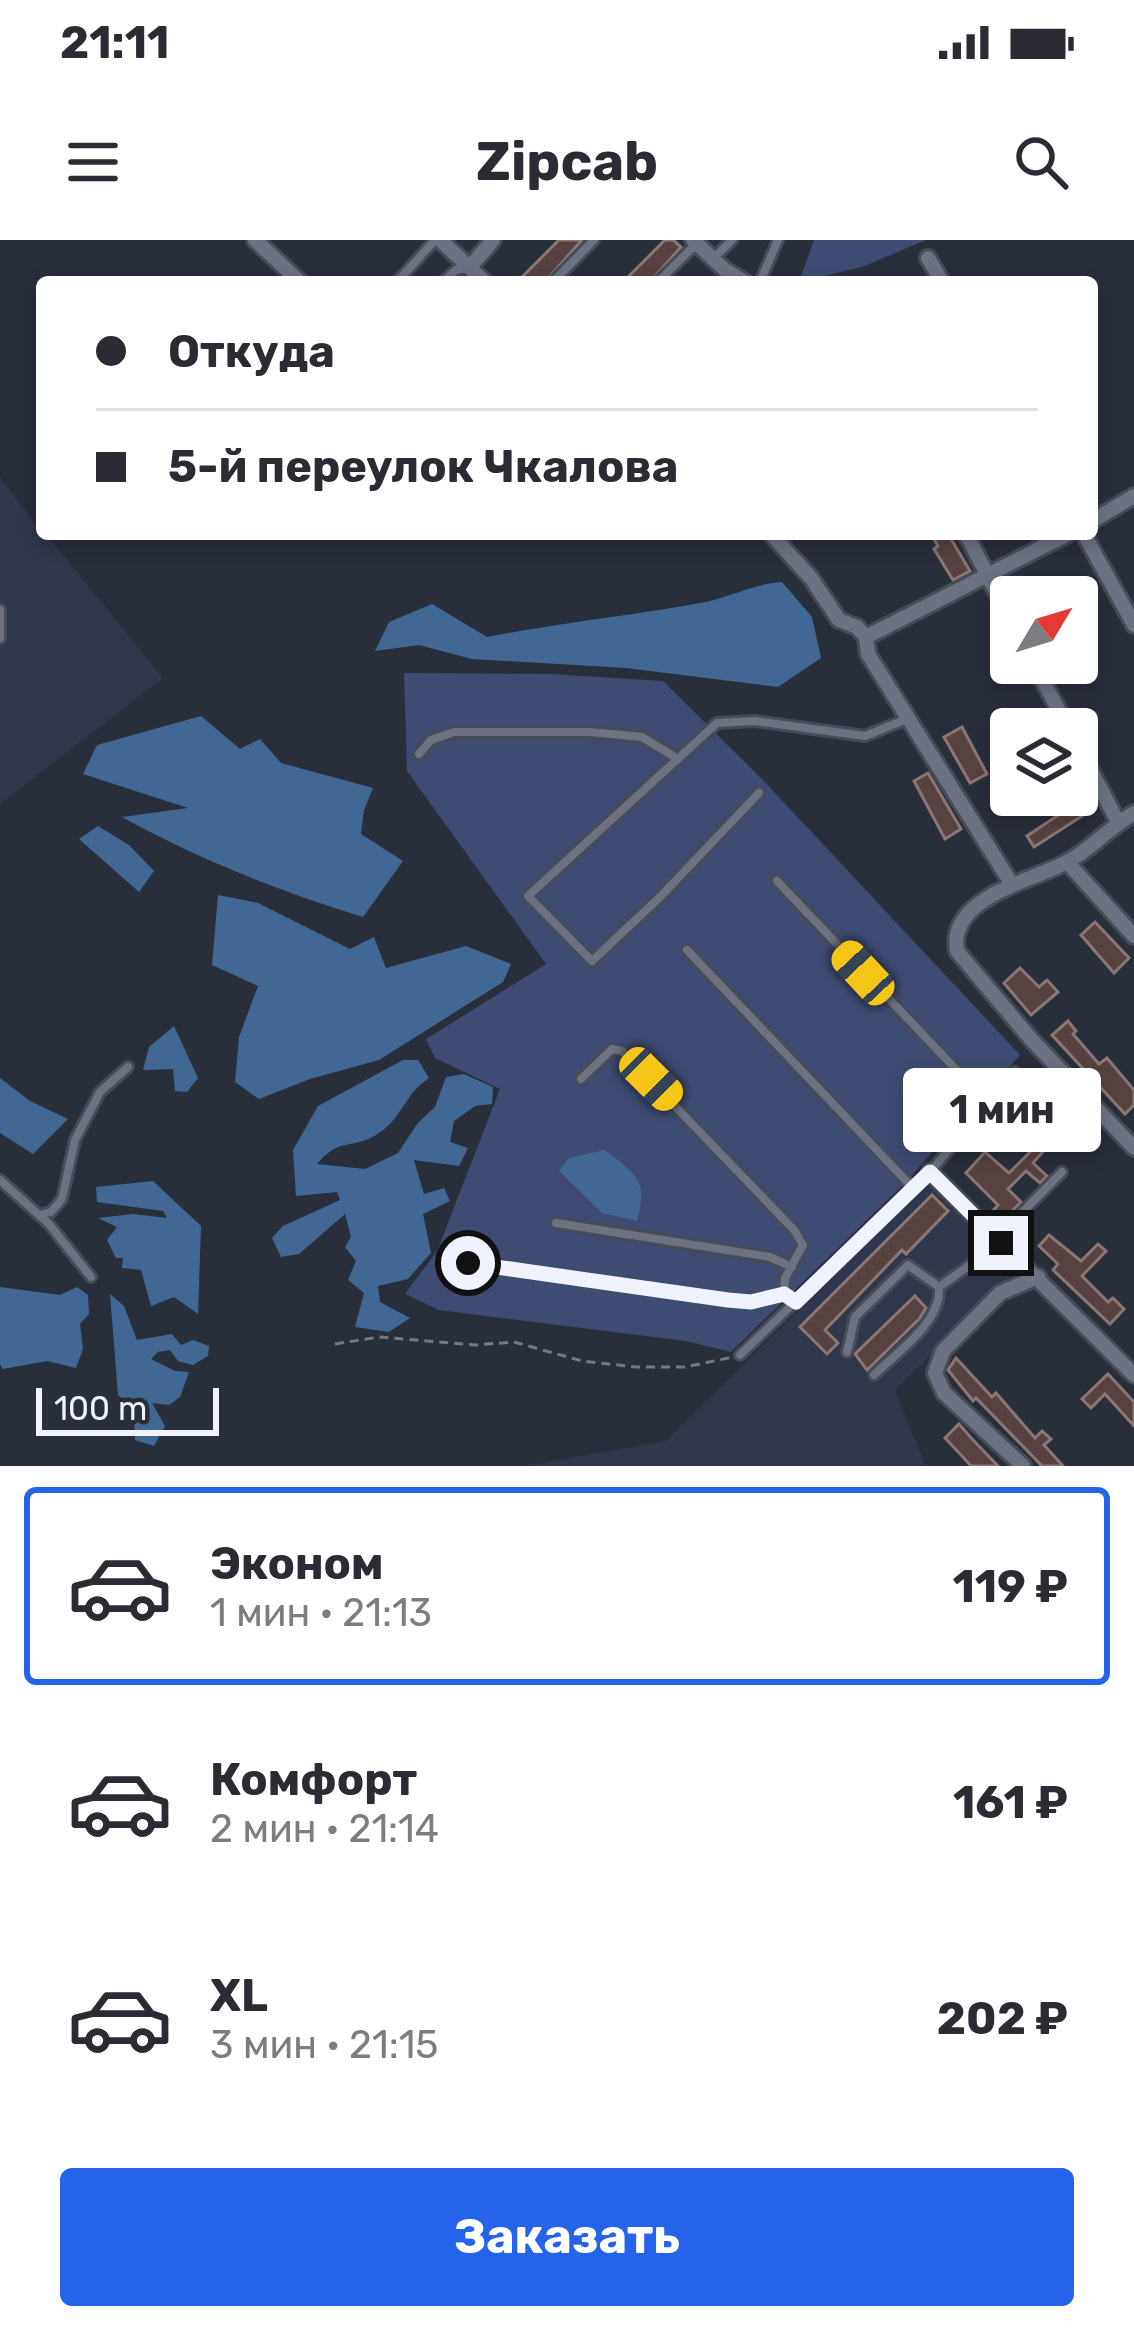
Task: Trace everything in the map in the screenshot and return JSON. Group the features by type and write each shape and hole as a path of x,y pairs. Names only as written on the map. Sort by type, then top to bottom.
{"street":[{"path":"255,240 294,276"},
{"path":"438,240 478,276"},
{"path":"470,267 493,240"},
{"path":"695,242 737,276"},
{"path":"928,258 938,276"},
{"path":"1098,517 1134,496"},
{"path":"777,540 812,578 839,620 857,627 866,638 868,654 1011,883"},
{"path":"969,540 989,577"},
{"path":"866,638 1058,540"},
{"path":"1087,540 1134,625"},
{"path":"1098,783 1118,821"},
{"path":"1134,813 1067,862 1011,883 966,916 955,938 957,951 1030,1038 1134,1148"},
{"path":"1067,862 1134,936"},
{"path":"930,1172 1134,1375"},
{"path":"1023,1466 944,1393 935,1373 943,1351 1000,1293 1038,1277"}],"lane":[{"path":"403,276 438,240"},
{"path":"560,276 594,240"},
{"path":"713,259 732,240"},
{"path":"763,276 778,240"},
{"path":"664,276 695,242"},
{"path":"450,276 470,267"},
{"path":"0,610 0,638"},
{"path":"759,793 592,962 528,896 717,723 755,721 865,736 909,718"},
{"path":"419,754 431,740 454,732 590,732 642,736 678,759"},
{"path":"777,880 987,1102"},
{"path":"687,950 914,1188"},
{"path":"581,1079 612,1049 622,1051 794,1230 803,1245 784,1278 784,1294"},
{"path":"40,1215 51,1212 62,1199 75,1140 100,1092 128,1067"},
{"path":"740,1355 930,1172 1015,1072"},
{"path":"939,1287 999,1240 1062,1172"},
{"path":"0,1180 40,1215 91,1276"},
{"path":"556,1223 770,1258 792,1267"},
{"path":"468,1263 728,1300 751,1302 784,1294 796,1302"},
{"path":"847,1352 855,1317 908,1265 939,1287"},
{"path":"874,1375 928,1321 940,1302 939,1287"}],"path":[{"path":"335,1344 379,1337 475,1346 514,1342 548,1354 636,1367 685,1366 740,1355"}],"shaded area":[{"path":"814,240 926,240 862,267 801,276"},
{"path":"0,477 36,526 36,540 51,540 163,678 0,804"},
{"path":"782,582 812,617 821,658 778,687 626,668 472,659 419,645 375,651 389,622 432,604 487,637 700,603"},
{"path":"404,673 663,681 761,778 1020,1055 901,1187 731,1352 686,1341 439,1310 405,1294 437,1251 500,1089 435,1058 426,1039 546,964 407,771"},
{"path":"201,716 240,749 260,739 281,763 373,788 361,834 403,861 363,917 240,873 151,833 122,817 188,808 83,774 97,745"},
{"path":"98,826 129,845 154,871 139,892 79,839"},
{"path":"218,895 258,903 350,949 374,937 386,968 466,946 511,964 503,982 379,1060 259,1099 235,1082 239,1037 258,986 212,965"},
{"path":"174,1026 198,1078 187,1092 175,1091 173,1069 143,1070 149,1047"},
{"path":"403,1060 418,1060 429,1078 385,1128 340,1146 317,1164 365,1169 398,1153 435,1107 446,1077 464,1074 493,1087 492,1104 475,1106 454,1121 450,1142 468,1148 459,1166 414,1160 424,1194 444,1188 450,1201 423,1214 431,1253 408,1279 378,1286 380,1302 410,1318 389,1332 355,1327 364,1293 348,1280 356,1261 345,1247 351,1237 345,1214 299,1254 281,1257 272,1238 283,1226 340,1200 337,1192 296,1196 293,1150 318,1106"},
{"path":"0,1078 30,1101 68,1119 33,1154 0,1133"},
{"path":"604,1150 637,1179 641,1196 637,1221 602,1213 559,1171 569,1158"},
{"path":"932,1180 1020,1266 895,1391 926,1466 525,1466 665,1441"},
{"path":"153,1181 201,1226 198,1314 174,1297 151,1306 141,1270 122,1268 123,1258 116,1258 107,1240 117,1227 98,1218 133,1214 167,1218 163,1211 97,1202 96,1187"},
{"path":"0,1287 60,1295 77,1287 88,1295 89,1314 80,1324 83,1349 76,1368 47,1361 3,1369"},
{"path":"110,1294 124,1306 137,1340 172,1334 181,1345 193,1340 209,1346 208,1356 193,1365 178,1361 170,1350 151,1359 189,1372 180,1397 169,1405 152,1403 165,1426 154,1446 135,1440 134,1409 118,1395"}],"building":[{"path":"559,240 582,240 550,276 523,276"},
{"path":"665,240 681,247 655,276 629,276"},
{"path":"934,540 952,540 970,571 953,580 934,549 938,546"},
{"path":"962,727 987,774 970,783 944,737"},
{"path":"928,773 961,829 945,839 914,781"},
{"path":"1057,816 1082,816 1034,847 1027,836"},
{"path":"1095,922 1129,958 1114,973 1081,935"},
{"path":"1020,968 1039,987 1047,980 1058,992 1031,1015 1004,983"},
{"path":"1068,1021 1099,1064 1107,1058 1134,1090 1134,1105 1125,1114 1052,1035"},
{"path":"1042,1123 1056,1137 1033,1163 1047,1176 1040,1183 1026,1171 1008,1189 1021,1202 1001,1222 992,1212 998,1205 966,1173 985,1152 1009,1173 1034,1148 1026,1141"},
{"path":"932,1195 948,1211 906,1254 902,1250 825,1330 838,1343 827,1354 800,1327"},
{"path":"1049,1235 1081,1261 1098,1244 1106,1251 1082,1276 1108,1302 1113,1298 1124,1309 1110,1324 1053,1270 1058,1264 1039,1246"},
{"path":"915,1296 926,1308 919,1319 867,1370 855,1354"},
{"path":"956,1358 992,1397 996,1393 1035,1438 1042,1431 1051,1439 1044,1445 1063,1466 1042,1466 976,1398 973,1401 948,1370"},
{"path":"1108,1374 1134,1402 1134,1426 1105,1394 1091,1408 1082,1399"},
{"path":"959,1424 998,1466 971,1466 945,1438"}],"route":[{"path":"468,1263 728,1300 751,1302 784,1294 796,1302 930,1172 1001,1243"}]}
